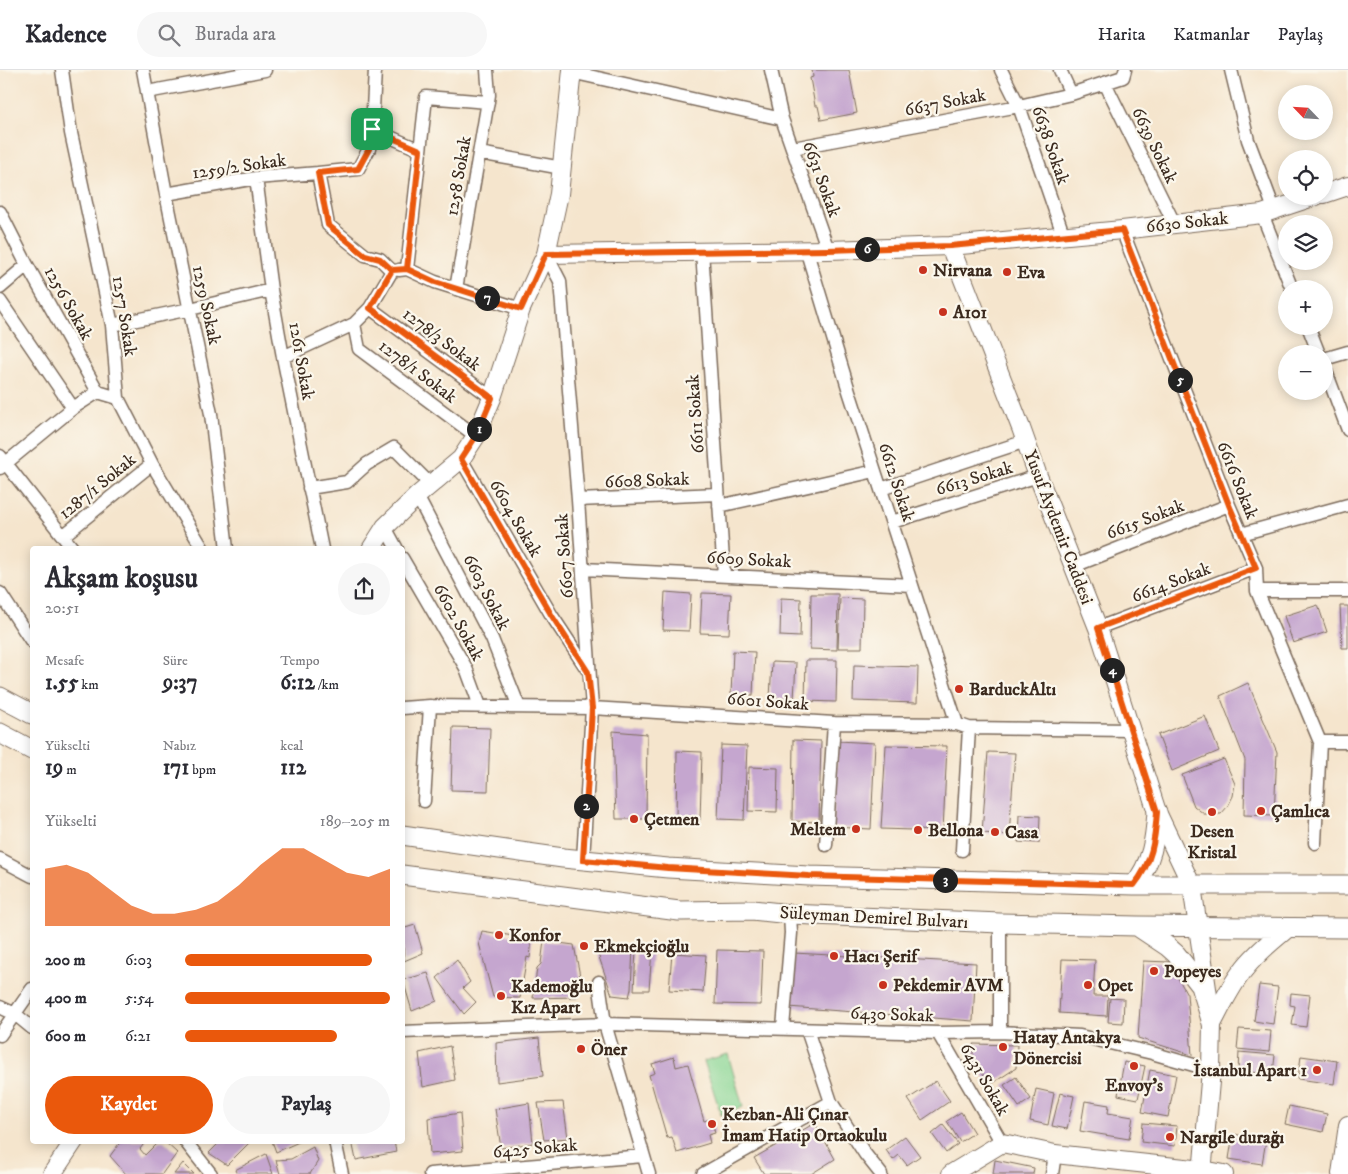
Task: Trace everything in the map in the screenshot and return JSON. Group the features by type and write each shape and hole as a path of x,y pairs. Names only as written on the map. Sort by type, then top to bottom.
{"main road":[{"path":"0,697 30,713"},
{"path":"0,733 30,749"},
{"path":"1134,885 1152,856 1156,836 1157,812"},
{"path":"405,835 583,860 668,868 809,876 1192,886 1348,885"},
{"name":"Süleyman Demirel Bulvarı","path":"405,876 679,911 752,910 790,914 1000,923 1348,928"},
{"path":"1137,926 1176,954 1202,986 1212,1023"},
{"path":"1212,1023 1226,994 1244,968 1286,928"}],"street":[{"name":"1257 Sokak","path":"62,70 71,133 112,324 118,398 152,464 201,546"},
{"name":"1259 Sokak","path":"143,70 211,414 227,546"},
{"path":"147,92 265,70"},
{"path":"375,70 372,129 420,150"},
{"name":"1258 Sokak","path":"456,288 489,95 487,70"},
{"name":"6631 Sokak","path":"771,70 782,119 828,250"},
{"name":"6638 Sokak","path":"1001,70 1019,106 1064,234"},
{"path":"1060,70 1071,94"},
{"name":"6637 Sokak","path":"792,148 1019,106 1071,94 1123,77 1125,70"},
{"path":"1231,70 1248,140 1289,280"},
{"path":"373,546 385,527 417,496 461,459 476,436 492,398 521,309 546,254 559,194 572,71 782,119"},
{"name":"6639 Sokak","path":"1105,83 1174,223"},
{"path":"407,269 426,97 488,102"},
{"name":"1259/2 Sokak","path":"166,194 256,178 358,169 369,149 372,129"},
{"path":"479,153 562,168"},
{"path":"318,173 328,225 365,255 380,259 392,270 407,269 435,282 521,309"},
{"name":"1261 Sokak","path":"256,178 271,290 321,546"},
{"path":"1333,191 1348,186"},
{"name":"6630 Sokak","path":"546,254 828,250 950,246 1122,230 1268,211 1287,205"},
{"name":"1256 Sokak","path":"0,212 27,265 98,392"},
{"name":"6616 Sokak","path":"1122,230 1229,505 1256,568 1257,591 1320,742"},
{"name":"Yusuf Aydemir Caddesi","path":"950,246 1098,628 1157,812 1192,886 1212,1023 1211,1070 1203,1172"},
{"name":"6612 Sokak","path":"806,249 957,724"},
{"name":"6611 Sokak","path":"702,251 724,575"},
{"name":"6607 Sokak","path":"546,254 560,281 578,500 588,672 592,708 583,860"},
{"path":"0,288 27,265"},
{"path":"283,357 354,324 370,308 392,270"},
{"path":"112,324 190,309 271,290"},
{"path":"0,301 73,408"},
{"name":"1278/3 Sokak","path":"370,308 492,398"},
{"name":"1278/1 Sokak","path":"354,324 359,349 476,436"},
{"path":"1333,356 1348,352"},
{"path":"1333,390 1348,430"},
{"path":"71,546 2,463 73,408 98,392 118,398"},
{"name":"6613 Sokak","path":"881,489 1026,441"},
{"path":"309,488 347,482 367,464 394,448 431,485"},
{"name":"6604 Sokak","path":"461,459 552,616 588,672"},
{"name":"1287/1 Sokak","path":"63,536 152,464"},
{"name":"6608 Sokak","path":"578,500 718,500 875,471"},
{"name":"6613 Sokak","path":"892,522 1038,476"},
{"name":"6603 Sokak","path":"417,496 492,639 520,707"},
{"name":"6615 Sokak","path":"1074,566 1229,505"},
{"path":"1241,534 1348,505"},
{"path":"385,527 395,546"},
{"name":"6602 Sokak","path":"405,563 466,668 480,706"},
{"name":"6614 Sokak","path":"1098,628 1256,568"},
{"name":"6609 Sokak","path":"583,569 912,585"},
{"path":"1257,591 1348,591"},
{"path":"0,593 30,639"},
{"path":"424,801 430,706"},
{"name":"6601 Sokak","path":"405,708 480,706 592,708 834,723 957,724 969,728 1130,730"},
{"path":"826,845 834,723"},
{"path":"962,850 969,728"},
{"path":"1315,843 1320,742 1348,742"},
{"path":"0,859 30,875"},
{"path":"783,1028 791,933 790,914"},
{"path":"1000,923 1000,1032"},
{"path":"599,982 605,1024 649,1174"},
{"path":"0,1035 30,992"},
{"path":"0,1007 15,1014 30,1026"},
{"name":"6430 Sokak","path":"405,1032 605,1024 938,1033 1000,1032 1080,1036 1152,1053 1211,1070"},
{"path":"807,1030 831,1102 865,1154 881,1174"},
{"name":"6431 Sokak","path":"938,1033 1002,1143"},
{"path":"703,1174 831,1102"},
{"path":"1341,1174 1348,1125"},
{"path":"950,1174 1002,1143 1055,1154 1224,1174"},
{"path":"52,1174 72,1144"},
{"path":"187,1144 211,1174"},
{"path":"336,1144 342,1174"},
{"path":"1052,1174 1055,1154"},
{"name":"6425 Sokak","path":"430,1174 643,1156"}],"green space":[{"path":"728,1054 743,1107 721,1115 704,1061"}],"building":[{"path":"812,70 849,70 857,113 821,120 818,106 815,106 810,78 813,77"},
{"path":"665,592 691,594 689,631 663,630"},
{"path":"702,593 731,594 729,634 700,633"},
{"path":"811,594 838,594 837,650 810,649"},
{"path":"781,598 801,599 800,637 780,636"},
{"path":"840,598 863,599 862,648 838,648"},
{"path":"1318,605 1327,632 1293,643 1284,616"},
{"path":"1340,606 1348,606 1348,648 1342,648"},
{"path":"733,651 755,652 753,695 731,694"},
{"path":"806,660 837,660 836,702 805,701"},
{"path":"772,662 796,663 794,699 770,698"},
{"path":"854,665 918,667 917,703 853,701"},
{"path":"1248,683 1277,752 1274,816 1244,815 1245,760 1220,696"},
{"path":"1205,716 1219,751 1172,771 1158,735"},
{"path":"453,727 490,728 488,791 451,790"},
{"path":"613,731 647,734 646,819 616,819"},
{"path":"793,740 821,741 819,822 792,821"},
{"path":"838,741 875,743 871,829 833,827"},
{"path":"721,745 747,746 744,820 718,819"},
{"path":"886,745 947,746 943,831 881,829"},
{"path":"677,751 702,752 700,820 676,819"},
{"path":"988,752 1015,753 1009,835 982,833"},
{"path":"1224,759 1235,784 1233,796 1221,814 1204,814 1194,806 1182,775"},
{"path":"749,767 778,768 777,812 748,811"},
{"path":"1019,815 1040,816 1039,843 1018,842"},
{"path":"415,925 423,953 405,961 405,928"},
{"path":"482,931 532,939 530,958 527,957 520,998 493,997 479,943"},
{"path":"544,941 574,945 580,976 577,997 533,998 537,968 541,964"},
{"path":"606,946 633,948 629,997 612,995 598,954"},
{"path":"636,949 652,950 649,990 634,990"},
{"path":"717,950 763,951 761,1005 715,1004"},
{"path":"672,953 706,955 703,992 669,990"},
{"name":"Pekdemir AVM","path":"794,953 976,963 973,1021 788,1007"},
{"path":"1062,959 1095,960 1093,996 1108,996 1107,1016 1059,1013"},
{"path":"457,960 470,982 463,988 476,1002 464,1014 437,978"},
{"path":"1143,961 1169,962 1187,994 1192,1055 1138,1038"},
{"path":"428,973 437,1001 412,1011 405,987 405,979"},
{"path":"1259,985 1278,987 1273,1024 1254,1021"},
{"path":"1291,993 1310,995 1306,1027 1292,1025 1295,1006 1290,1005"},
{"path":"1110,998 1124,999 1123,1023 1108,1022"},
{"path":"1239,1029 1271,1031 1269,1052 1237,1049"},
{"path":"539,1038 543,1076 497,1082 496,1043"},
{"path":"973,1044 1017,1045 1016,1068 990,1085 973,1059"},
{"path":"450,1046 455,1080 423,1087 419,1053"},
{"path":"1239,1052 1275,1055 1273,1074 1238,1071"},
{"name":"İstanbul Apart 1","path":"1301,1056 1337,1061 1334,1084 1298,1079"},
{"path":"674,1057 676,1067 688,1064 704,1121 711,1119 715,1133 708,1135 710,1143 677,1153 672,1137 667,1138 649,1075 655,1073 652,1064"},
{"path":"1124,1062 1145,1066 1138,1099 1118,1095"},
{"path":"1150,1070 1176,1075 1168,1117 1142,1112"},
{"path":"1016,1077 1031,1099 1019,1107 1004,1085"},
{"path":"936,1081 950,1101 922,1120 908,1099"},
{"path":"1036,1089 1054,1093 1048,1125 1030,1121"},
{"path":"1060,1093 1074,1096 1067,1129 1052,1126"},
{"path":"1085,1101 1109,1105 1108,1113 1133,1117 1129,1139 1080,1131"},
{"path":"563,1102 568,1138 544,1140 538,1103"},
{"path":"529,1103 533,1143 501,1148 495,1109"},
{"path":"1289,1106 1327,1114 1323,1132 1285,1124"},
{"path":"961,1112 974,1133 960,1142 947,1121"},
{"path":"460,1113 463,1151 430,1154 428,1118"},
{"path":"815,1123 835,1159 811,1174 764,1174 754,1158"},
{"path":"1143,1123 1177,1126 1175,1146 1141,1142"},
{"path":"943,1125 958,1144 946,1153 932,1134"},
{"path":"1233,1134 1266,1140 1262,1164 1229,1159"},
{"path":"905,1136 920,1156 907,1165 899,1155 893,1160 886,1150"},
{"path":"119,1144 144,1144 140,1149 145,1155 156,1144 167,1144 177,1153 162,1174 126,1174 110,1156"},
{"path":"218,1144 248,1144 227,1165 209,1153"},
{"path":"273,1144 294,1144 276,1152"},
{"path":"353,1144 395,1144 396,1152 356,1160"},
{"path":"313,1147 318,1161 310,1174 280,1174 276,1160 291,1159"},
{"path":"266,1154 273,1174 237,1174 235,1170"},
{"path":"995,1160 1034,1168 1033,1174 993,1174"},
{"path":"183,1163 194,1174 174,1174"}],"place":[{"name":"Nirvana","path":"923,270"},
{"name":"Eva","path":"1007,272"},
{"name":"A101","path":"943,312"},
{"name":"BarduckAltı","path":"959,689"},
{"name":"Çamlıca","path":"1261,811"},
{"name":"Desen Kristal","path":"1212,812"},
{"name":"Çetmen","path":"634,819"},
{"name":"Meltem","path":"856,829"},
{"name":"Bellona","path":"918,830"},
{"name":"Casa","path":"995,832"},
{"name":"Konfor","path":"499,935"},
{"name":"Ekmekçioğlu","path":"584,946"},
{"name":"Hacı Şerif","path":"834,956"},
{"name":"Popeyes","path":"1154,971"},
{"name":"Pekdemir AVM","path":"883,985"},
{"name":"Opet","path":"1088,985"},
{"name":"Kademoğlu Kız Apart","path":"501,996"},
{"name":"Hatay Antakya Dönercisi","path":"1003,1047"},
{"name":"Öner","path":"581,1049"},
{"name":"Envoy's","path":"1134,1066"},
{"name":"İstanbul Apart 1","path":"1317,1070"},
{"name":"Kezban-Ali Çınar İmam Hatip Ortaokulu","path":"712,1124"},
{"name":"Nargile durağı","path":"1170,1137"}],"route":[{"path":"372,129 369,149 358,169 318,173 328,225 365,255 380,259 392,270 407,269 435,282 521,309 546,254 828,250 950,246 1122,230 1229,505 1256,568 1098,628 1157,812 1156,836 1152,856 1134,885 809,876 668,868 583,860 592,708 588,672 552,616 461,459 476,436 492,398 370,308 392,270 407,269 420,150 372,129"}]}
